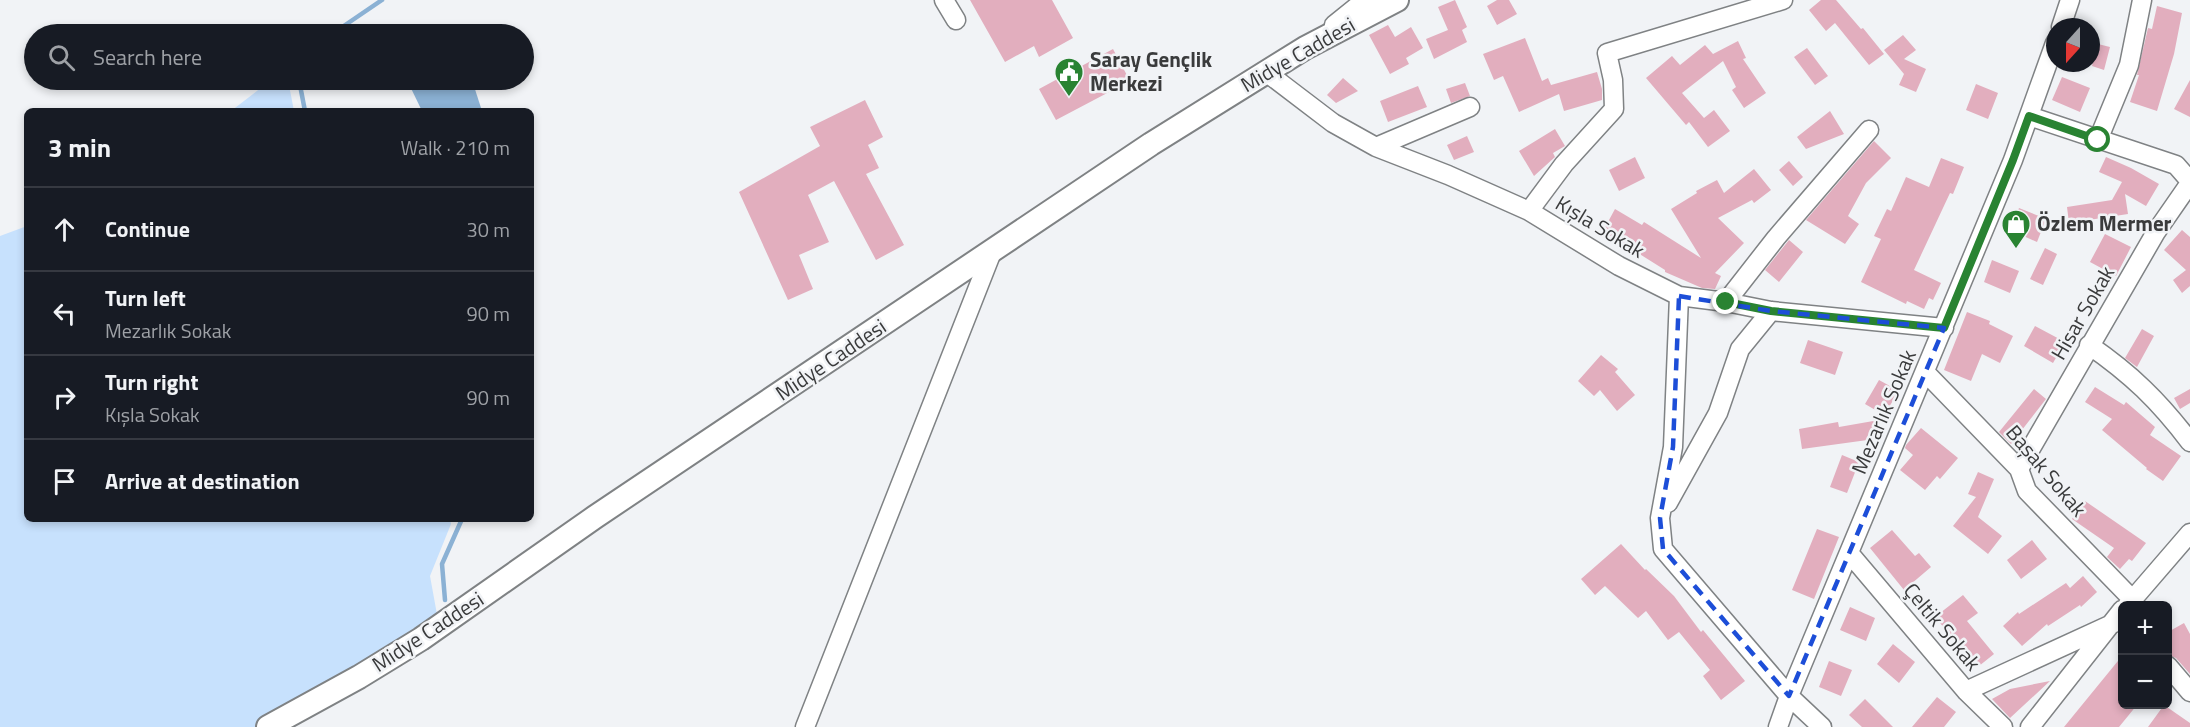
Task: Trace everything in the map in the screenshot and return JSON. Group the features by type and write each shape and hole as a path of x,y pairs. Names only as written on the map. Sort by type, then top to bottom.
{"main road":[{"name":"Midye Caddesi","path":"268,727 359,677 421,639 596,518 1151,144 1305,48 1398,0"}],"street":[{"path":"944,0 956,20"},
{"path":"1305,48 1365,0"},
{"path":"2064,18 2070,0"},
{"path":"2098,140 2129,65 2142,0"},
{"path":"1529,211 1564,164 1614,109 1613,80 1607,53 1775,1"},
{"name":"Mezarlık Sokak","path":"1778,727 2013,160 2046,68"},
{"name":"Kışla Sokak","path":"1266,72 1333,123 1376,147 1448,175 1529,211 1619,266 1679,296 1771,311 1944,328"},
{"path":"1376,147 1470,107"},
{"path":"2029,116 2176,165 2190,182"},
{"path":"1726,302 1776,238 1869,130"},
{"name":"Hisar Sokak","path":"2019,469 2156,232 2190,182"},
{"path":"805,727 992,252"},
{"path":"1679,296 1673,447 1660,518 1663,549 1789,696 1822,727"},
{"path":"1660,518 1718,413 1740,350 1771,311"},
{"path":"2090,345 2151,394 2190,442"},
{"name":"Başak Sokak","path":"1925,372 2019,469 2027,491 2118,602"},
{"path":"2131,601 2190,533"},
{"name":"Çeltik Sokak","path":"1850,554 1966,691 2003,727"},
{"path":"1966,691 2118,612"},
{"path":"2031,727 2118,617"},
{"path":"2172,671 2190,692"}],"highlighted area":[{"path":"1679,296 1771,311 1944,328 1789,696 1663,549 1660,518 1673,447"}],"shaded area":[{"path":"258,90 290,90 293,108 235,108"},
{"path":"412,90 475,90 481,108 421,108"},
{"path":"24,227 24,522 451,522 430,576 438,620 332,685 255,727 0,727 0,236"}],"building":[{"path":"970,0 1052,0 1073,38 1039,57 1034,46 1005,62"},
{"path":"1455,0 1467,27 1462,30 1467,42 1434,59 1426,39 1448,30 1438,7"},
{"path":"1497,0 1509,0 1517,14 1497,25 1487,6"},
{"path":"1821,0 1836,0 1884,54 1869,65 1835,23 1826,31 1809,10"},
{"path":"2157,6 2182,13 2174,54 2157,111 2130,102 2139,75 2137,75 2148,28 2152,29"},
{"path":"1388,25 1395,37 1411,27 1423,48 1406,58 1409,64 1390,74 1369,35"},
{"path":"1903,35 1916,50 1904,59 1926,69 1916,92 1899,85 1904,74 1884,50"},
{"path":"1525,38 1542,81 1548,78 1551,85 1597,72 1602,89 1602,100 1564,111 1559,94 1519,112 1503,76 1494,80 1483,54"},
{"path":"1738,41 1746,58 1743,59 1766,93 1744,108 1732,90 1736,87 1723,61 1682,93 1704,118 1714,110 1730,131 1708,147 1689,122 1686,125 1646,78 1672,56 1680,65 1705,45 1713,54"},
{"path":"2100,44 2110,47 2104,70 2100,69"},
{"path":"1807,48 1828,76 1815,85 1794,57"},
{"path":"1113,49 1130,81 1056,120 1039,89"},
{"path":"2062,77 2090,88 2080,112 2052,100"},
{"path":"1343,78 1358,91 1336,103 1327,95"},
{"path":"2190,80 2190,117 2174,109"},
{"path":"1465,83 1470,96 1451,103 1446,89"},
{"path":"1976,84 1998,93 1988,119 1966,110"},
{"path":"1418,86 1427,107 1388,122 1380,101"},
{"path":"865,100 883,137 868,145 879,168 866,174 904,245 876,260 834,181 808,195 829,242 799,255 813,289 788,300 739,192 820,146 810,127"},
{"path":"1830,111 1844,134 1806,149 1797,137"},
{"path":"1555,129 1565,146 1553,153 1555,157 1534,176 1519,151"},
{"path":"1467,136 1474,152 1454,160 1447,145"},
{"path":"1874,141 1891,158 1866,183 1848,216 1859,224 1845,244 1806,220"},
{"path":"1635,157 1645,178 1619,191 1609,170"},
{"path":"2106,157 2159,184 2146,206 2125,194 2128,214 2069,223 2067,207 2112,200 2122,182 2099,172"},
{"path":"1941,158 1964,167 1953,194 1950,193 1914,270 1941,283 1933,300 1929,298 1924,309 1907,301 1906,304 1861,282 1881,239 1874,236 1887,209 1891,211 1906,177 1929,187"},
{"path":"1789,161 1803,177 1793,186 1779,170"},
{"path":"1754,169 1771,190 1754,203 1752,200 1718,218 1744,243 1715,273 1721,276 1715,289 1702,288 1665,272 1603,231 1615,209 1642,225 1644,222 1701,258 1671,209 1697,193 1696,191 1717,180 1724,193"},
{"path":"2019,208 2046,219 2037,242 2010,230"},
{"path":"2182,230 2190,237 2190,286 2182,293 2173,280 2186,270 2164,250"},
{"path":"2105,234 2131,247 2116,276 2090,262"},
{"path":"1789,240 1803,252 1779,282 1765,270"},
{"path":"2045,248 2057,254 2043,285 2030,279"},
{"path":"1992,260 2019,271 2010,293 1984,282"},
{"path":"1967,312 1990,321 1989,324 2013,336 2000,363 1982,354 1971,381 1944,370"},
{"path":"2035,326 2065,342 2053,363 2024,346"},
{"path":"2142,329 2154,336 2137,367 2125,358"},
{"path":"1808,340 1843,352 1835,375 1800,363"},
{"path":"1601,355 1618,369 1615,372 1635,395 1617,411 1600,390 1594,396 1578,381"},
{"path":"1879,380 1899,391 1884,415 1865,404"},
{"path":"2095,387 2124,405 2126,402 2155,427 2150,435 2181,456 2163,481 2102,430 2112,419 2085,402"},
{"path":"2034,389 2046,399 2011,444 1999,432"},
{"path":"2190,389 2190,403 2180,409 2174,398"},
{"path":"1879,420 1882,438 1802,449 1799,429 1838,422 1839,427"},
{"path":"1921,428 1958,458 1940,479 1937,476 1925,490 1900,470 1913,455 1905,448 1906,445"},
{"path":"1842,455 1859,462 1847,493 1830,487"},
{"path":"1978,472 1994,479 1978,517 2002,536 1988,554 1953,526 1976,497 1968,494"},
{"path":"2085,501 2146,543 2132,561 2129,559 2120,569 2107,557 2114,548 2072,519"},
{"path":"1817,529 1839,537 1814,599 1792,590"},
{"path":"1892,530 1915,556 1919,553 1931,567 1904,590 1870,548"},
{"path":"2032,540 2047,559 2021,579 2007,560"},
{"path":"1621,544 1674,596 1701,632 1703,630 1745,681 1721,700 1703,676 1710,670 1679,632 1668,640 1646,611 1638,618 1605,586 1595,595 1581,579"},
{"path":"2083,576 2097,592 2081,607 2080,605 2048,626 2047,624 2022,646 2003,626 2018,612 2019,614 2066,583 2070,588"},
{"path":"1963,595 1978,613 1967,621 1994,654 1979,666 1952,633 1950,635 1935,617"},
{"path":"1850,607 1875,618 1866,641 1840,630"},
{"path":"2184,623 2190,634 2190,674 2172,656 2172,630"},
{"path":"1893,644 1915,662 1899,683 1877,664"},
{"path":"1829,661 1852,670 1841,696 1819,687"},
{"path":"2118,661 2118,709 2134,709 2119,727 2064,727"},
{"path":"2050,681 2010,718 1992,699 2010,689"},
{"path":"1937,697 1956,712 1944,727 1912,727"},
{"path":"1865,699 1893,727 1862,727 1849,715"},
{"path":"2161,709 2170,709 2190,723 2190,727 2148,727"}],"waterway":[{"path":"347,24 382,0"},
{"path":"301,90 304,108"},
{"path":"445,600 442,564 461,522"}],"place":[{"name":"Saray Gençlik Merkezi","path":"1069,98"},
{"name":"Özlem Mermer","path":"2016,250"}],"route":[{"path":"1726,302 1771,311 1944,328 2029,116 2098,140"}]}
